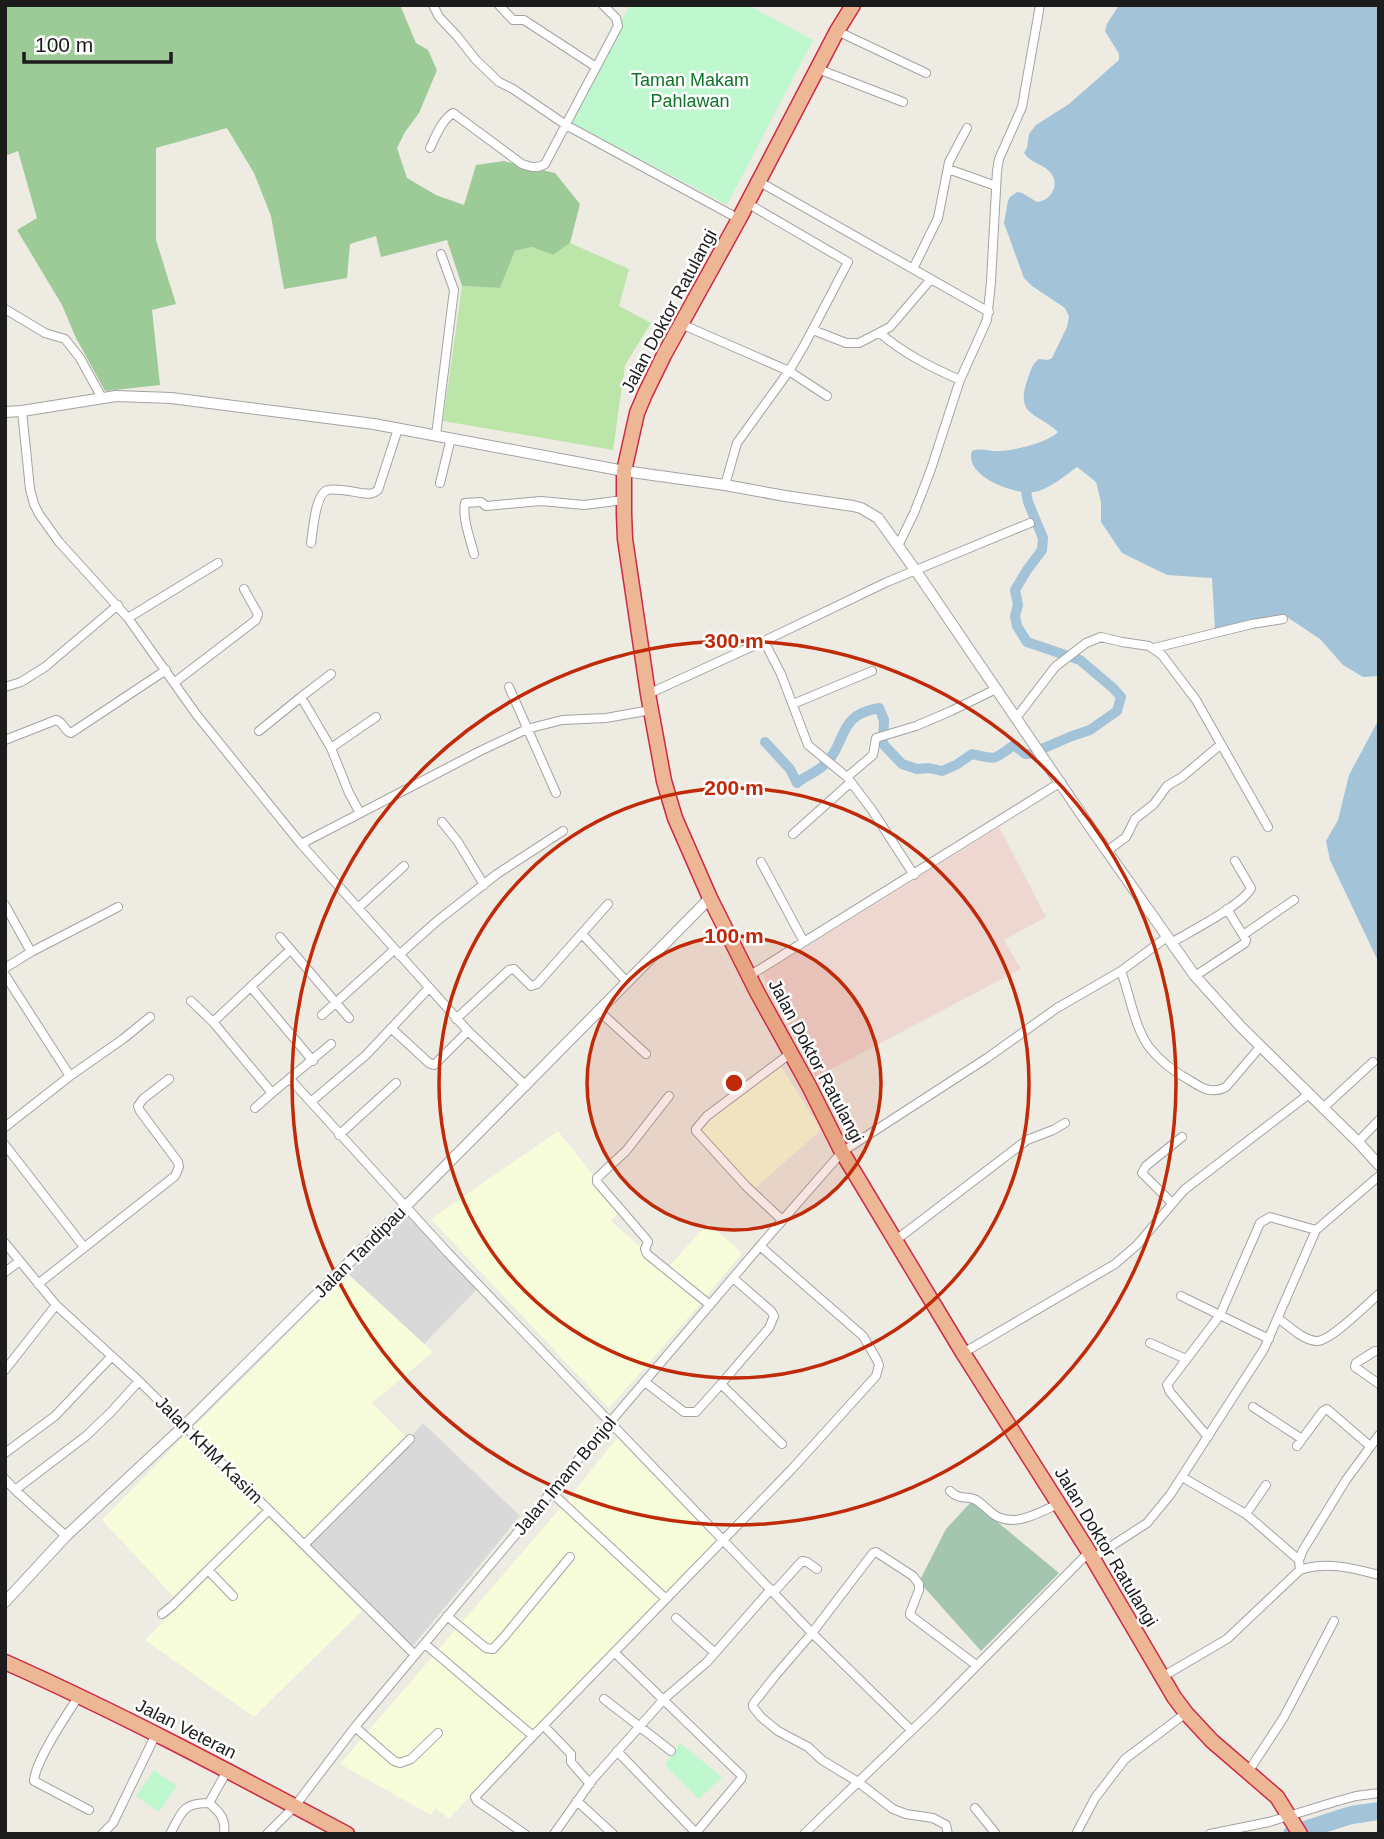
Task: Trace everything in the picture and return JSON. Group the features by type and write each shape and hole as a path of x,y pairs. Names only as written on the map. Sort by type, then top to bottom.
{"highway":[{"name":"Jalan Doktor Ratulangi","path":"853,5 681,324 637,413 624,471 625,539 664,781 671,809 710,898 750,976 842,1152 963,1353 1091,1555 1186,1713 1212,1741 1277,1797 1300,1834"},
{"name":"Jalan Veteran","path":"5,1662 156,1734 347,1834"}],"street":[{"path":"433,5 439,17 491,76 566,125 739,219"},
{"path":"499,5 513,20 524,20 596,67"},
{"path":"430,148 441,125 453,113 522,164 528,167 545,164 618,26 617,18 603,5"},
{"path":"898,546 930,472 960,380 981,337 989,312 999,159 1022,107 1040,5"},
{"path":"837,31 926,73"},
{"path":"818,69 902,102"},
{"path":"913,269 938,218 949,162 967,128"},
{"path":"948,169 996,186"},
{"path":"758,181 989,312"},
{"path":"725,485 737,443 789,371 848,262 747,203"},
{"path":"436,435 454,290 440,254"},
{"path":"813,330 846,343 859,343 898,320 931,279"},
{"path":"5,309 45,333 65,339 80,358 102,398"},
{"path":"681,324 789,371 827,396"},
{"path":"880,333 917,360 960,380"},
{"path":"5,412 102,398 171,398 436,435 624,471 861,508 878,518 916,571 1195,976 1225,1010 1379,1165"},
{"path":"22,411 34,504 59,542 118,605 210,732 301,844 428,989 526,1086"},
{"path":"311,543 319,499 324,492 331,490 370,494 377,491 398,429"},
{"path":"440,483 451,438"},
{"path":"474,554 466,524 466,503 481,502 486,506 541,501 584,505 624,500"},
{"path":"648,694 855,597 1030,523"},
{"path":"128,618 218,563"},
{"path":"175,682 256,620 258,614 244,589"},
{"path":"5,687 21,682 45,667 118,605"},
{"path":"1016,718 1059,663 1091,640 1101,637 1154,648 1283,619"},
{"path":"764,641 781,674 808,745 849,780 914,875"},
{"path":"1154,648 1196,700 1268,827"},
{"path":"5,740 56,720 71,733 166,670"},
{"path":"793,704 872,671"},
{"path":"259,730 331,674"},
{"path":"509,687 556,793"},
{"path":"793,834 873,755 876,738 924,723 996,689"},
{"path":"302,697 331,748 360,813"},
{"path":"301,844 527,729 562,720 606,718 651,710"},
{"path":"331,748 376,717"},
{"path":"1107,851 1126,837 1135,819 1154,804 1167,786 1220,745"},
{"path":"750,976 1061,782"},
{"path":"442,822 458,842 484,885"},
{"path":"322,1015 335,1001 436,921 562,831"},
{"path":"761,862 804,942"},
{"name":"Jalan Imam Bonjol","path":"268,1834 295,1806 355,1727 551,1492 842,1152 987,1058 1058,1008 1169,940 1227,909 1249,892 1251,887 1235,862"},
{"path":"358,908 404,866"},
{"name":"Jalan Tandipau","path":"6,1599 66,1536 184,1426 405,1208 710,898"},
{"path":"1243,935 1294,900"},
{"path":"456,1019 510,969 519,973 531,986 537,984 608,904"},
{"path":"5,905 31,952"},
{"path":"5,968 118,907"},
{"path":"1195,976 1245,943 1246,940 1227,909"},
{"path":"582,934 628,982"},
{"path":"280,937 349,1018"},
{"path":"213,1022 290,950"},
{"path":"1121,971 1142,1035 1150,1048 1165,1063 1198,1086 1210,1091 1226,1087 1261,1046"},
{"path":"5,975 70,1076"},
{"path":"251,986 313,1061"},
{"path":"312,1101 366,1055 428,989"},
{"path":"191,1001 213,1022 272,1093"},
{"path":"599,1011 646,1054"},
{"path":"5,1127 149,1017"},
{"path":"391,1028 434,1065 468,1031"},
{"path":"255,1108 331,1044"},
{"path":"782,1220 738,1178 696,1129 707,1116 791,1053"},
{"path":"1323,1108 1373,1062"},
{"path":"38,1284 171,1180 177,1172 178,1162 138,1106 169,1079"},
{"path":"290,1079 405,1208 812,1633 911,1730"},
{"path":"340,1135 396,1083"},
{"path":"963,1353 1115,1264 1137,1245 1172,1203 1199,1177 1309,1094"},
{"path":"669,1096 626,1151 597,1178 597,1182 647,1240 647,1254 710,1305"},
{"path":"1358,1142 1379,1120"},
{"path":"896,1240 1027,1140 1065,1123"},
{"path":"1172,1203 1142,1172 1182,1137"},
{"path":"5,1145 84,1247"},
{"path":"804,1834 1091,1555 1147,1522 1163,1505 1269,1339 1316,1230 1379,1176"},
{"path":"1208,1437 1168,1388 1169,1381 1220,1315 1260,1223 1270,1217 1316,1230"},
{"name":"Jalan KHM Kasim","path":"5,1243 56,1305 139,1381 415,1655"},
{"path":"525,1834 475,1797 791,1470 878,1371 874,1352 863,1336 760,1246"},
{"path":"5,1272 20,1261"},
{"path":"645,1382 684,1412 696,1412 769,1328 774,1316 771,1311 733,1278"},
{"path":"1279,1319 1308,1339 1323,1340 1379,1294"},
{"path":"1181,1296 1269,1339"},
{"path":"5,1370 56,1305"},
{"path":"1150,1343 1186,1359"},
{"path":"1374,1351 1356,1363 1355,1367 1379,1384"},
{"path":"5,1453 55,1416 112,1356"},
{"path":"15,1490 93,1429 139,1381"},
{"path":"721,1384 782,1444"},
{"path":"1253,1407 1300,1443 1327,1409 1370,1446"},
{"path":"1300,1570 1299,1560 1303,1550 1329,1506 1378,1436"},
{"path":"304,1545 410,1439"},
{"path":"1182,1477 1246,1514 1299,1560"},
{"path":"5,1479 66,1536"},
{"path":"1246,1514 1266,1485"},
{"path":"950,1491 961,1499 976,1500 996,1516 1008,1520 1028,1517 1058,1504"},
{"path":"551,1492 666,1599"},
{"path":"162,1614 269,1510"},
{"path":"948,1834 946,1825 937,1820 900,1812 822,1760 808,1747 778,1731 753,1707 763,1691 876,1552 913,1576 919,1584 909,1613 976,1665"},
{"path":"447,1616 486,1648 493,1649 570,1557"},
{"path":"554,1834 617,1751 664,1699 715,1653 772,1590 802,1560 817,1569"},
{"path":"1162,1677 1227,1639 1300,1570 1325,1565 1379,1575"},
{"path":"208,1570 233,1596"},
{"path":"676,1618 715,1653"},
{"path":"1248,1772 1284,1717 1334,1621"},
{"path":"425,1644 533,1736"},
{"path":"615,1653 742,1776 696,1833 617,1751"},
{"path":"79,1696 50,1743 34,1774 34,1781 89,1810"},
{"path":"604,1699 671,1751"},
{"path":"1076,1834 1095,1798 1125,1759 1186,1713"},
{"path":"355,1727 400,1763 411,1759 438,1733"},
{"path":"544,1727 571,1754 571,1762 590,1784"},
{"path":"102,1834 113,1823 156,1734"},
{"path":"209,1803 226,1771"},
{"path":"1210,1834 1291,1817 1356,1796 1379,1793"},
{"path":"577,1801 614,1834"},
{"path":"170,1834 186,1807 193,1803 209,1803 219,1811 225,1825 224,1834"},
{"path":"975,1808 996,1834"}],"shaded area":[{"path":"999,827 1046,917 1004,940 1021,969 816,1077 762,974"},
{"path":"779,1063 821,1130 752,1191 695,1127"},
{"path":"558,1131 621,1210 611,1221 666,1270 708,1223 742,1253 609,1408 431,1219"},
{"path":"408,1213 477,1289 424,1344 348,1274"},
{"path":"348,1274 433,1352 372,1403 409,1440 305,1540 191,1430"},
{"path":"423,1423 520,1516 412,1647 305,1540 409,1440"},
{"path":"184,1436 261,1510 174,1597 102,1520"},
{"path":"617,1438 719,1543 532,1736 528,1733 449,1819 435,1808 431,1815 340,1764 563,1505"},
{"path":"972,1501 1059,1573 981,1651 923,1586 921,1578 946,1529"},
{"path":"267,1517 362,1611 254,1717 145,1640"}],"green space":[{"path":"5,5 400,5 416,43 428,50 437,70 419,113 397,148 407,178 436,195 464,205 476,165 504,161 555,173 580,204 570,243 553,255 532,247 515,251 500,288 462,286 447,240 381,257 376,236 350,244 347,278 284,289 271,216 254,173 227,128 156,148 156,240 176,304 152,310 160,385 105,391 76,338 62,305 17,230 37,218 18,151 5,156"},
{"name":"Taman Makam Pahlawan","path":"630,5 748,5 813,40 727,205 569,121"},
{"path":"570,243 629,269 619,306 651,323 625,365 613,450 443,421 462,286 500,288 515,251 532,247 553,255"},
{"path":"680,1743 722,1777 699,1799 665,1765"},
{"path":"154,1770 177,1786 159,1812 136,1796"}],"water":[{"path":"1119,5 1379,5 1379,676 1363,677 1343,665 1320,639 1287,617 1215,631 1212,578 1167,575 1122,553 1101,522 1101,502 1096,482 1077,467 1049,486 1030,492 1007,488 984,477 972,460 972,451 1000,451 1022,447 1039,443 1058,432 1030,412 1024,400 1024,391 1035,363 1039,359 1052,358 1067,327 1069,316 1065,308 1024,278 1004,223 1008,201 1017,192 1037,202 1046,199 1053,192 1055,182 1051,173 1024,153 1029,134 1036,125 1069,104 1119,60 1119,54 1105,31"},
{"path":"1379,719 1379,972 1378,961 1330,860 1326,841 1338,820 1349,775"}],"waterway":[{"path":"765,742 790,769 797,783 818,770 831,757 849,723 865,712 879,708 884,720 883,744 902,764 917,769 942,771 972,754 995,757 1014,745 1025,754 1030,754 1090,730 1117,711 1121,697 1113,688 1080,660 1027,642 1017,626 1015,616 1018,605 1015,590 1042,550 1043,538 1026,491"},
{"path":"1292,1834 1351,1815 1379,1811"}]}
